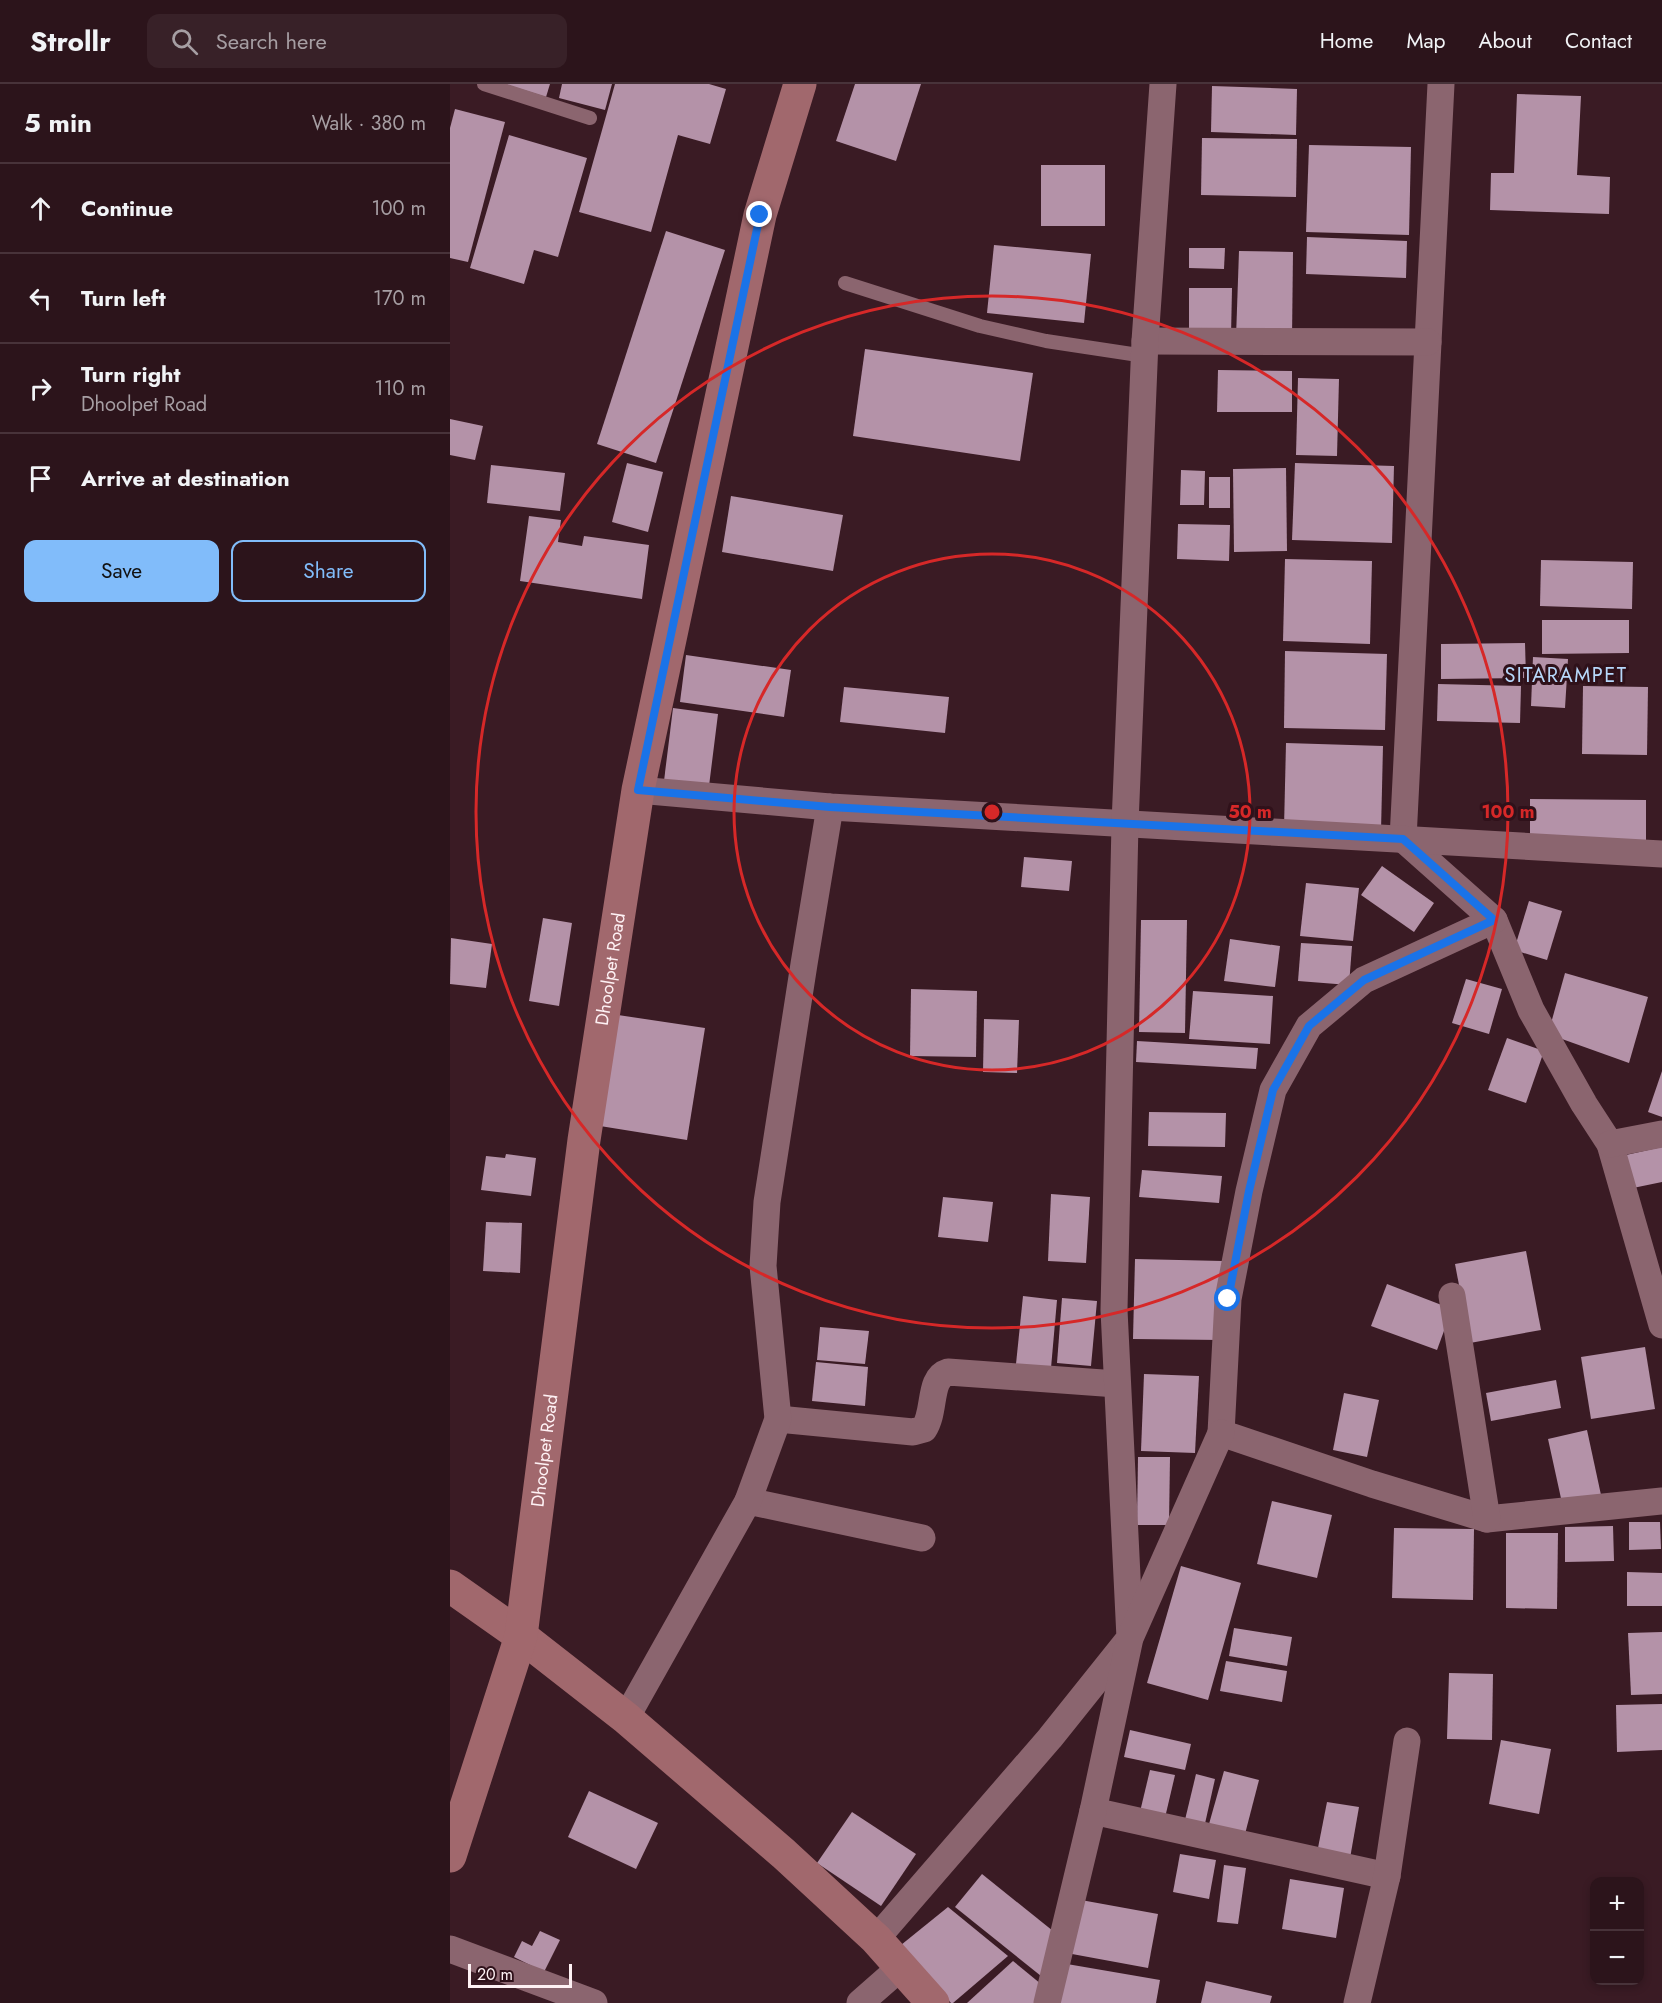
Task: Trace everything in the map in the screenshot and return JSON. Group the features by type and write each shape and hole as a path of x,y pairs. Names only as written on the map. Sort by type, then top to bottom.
{"main road":[{"name":"Dhoolpet Road","path":"450,1857 521,1636 584,1140 638,790 760,215 800,84"},
{"path":"450,1586 521,1636 626,1718 784,1854 876,1939 933,2003"}],"street":[{"path":"876,1939 1050,1738 1130,1638 1114,1310 1125,824 1145,349 1163,84"},
{"path":"1403,839 1441,84"},
{"path":"1145,349 1428,342"},
{"path":"638,790 830,807 1662,854"},
{"path":"626,1718 748,1501 778,1419 764,1266 767,1202 830,807"},
{"path":"1403,839 1494,920 1531,1010 1584,1104 1610,1143 1662,1325"},
{"path":"1047,2003 1093,1811 1130,1638 1221,1433 1228,1299 1249,1191 1273,1090 1309,1026 1364,980 1494,920"},
{"path":"1610,1143 1662,1134"},
{"path":"1452,1296 1488,1519"},
{"path":"778,1419 913,1432 924,1429 930,1420 936,1381 940,1374 948,1372 1117,1384"},
{"path":"1221,1433 1372,1484 1488,1519 1662,1501"},
{"path":"748,1501 922,1539"},
{"path":"1357,2003 1387,1876 1407,1741"},
{"path":"1093,1811 1387,1876"},
{"path":"450,1949 594,2003"},
{"path":"860,2003 901,1967"}],"lane":[{"path":"484,84 590,118"},
{"path":"845,283 980,326 1046,341 1145,349"}],"building":[{"path":"505,84 550,84 546,97"},
{"path":"562,84 612,84 605,110 559,98"},
{"path":"615,84 709,84 726,89 710,144 678,135 651,232 579,212"},
{"path":"855,84 921,84 896,161 836,141"},
{"path":"1212,86 1297,89 1296,135 1211,132"},
{"path":"1517,94 1581,96 1577,175 1610,177 1609,214 1490,210 1491,173 1514,173"},
{"path":"455,109 505,122 468,262 450,258 450,128"},
{"path":"509,135 587,158 558,257 534,250 524,284 470,268"},
{"path":"1202,138 1297,139 1296,197 1201,195"},
{"path":"1309,145 1411,147 1409,235 1306,232"},
{"path":"1041,165 1105,165 1105,226 1041,226"},
{"path":"666,231 725,250 656,463 597,444"},
{"path":"1307,237 1407,241 1406,278 1306,274"},
{"path":"994,245 1091,254 1084,323 987,313"},
{"path":"1189,248 1225,248 1224,269 1189,268"},
{"path":"1239,251 1293,252 1292,339 1236,338"},
{"path":"1189,288 1232,288 1231,336 1189,336"},
{"path":"865,349 1033,373 1020,461 853,436"},
{"path":"1218,370 1292,371 1292,412 1217,412"},
{"path":"1298,378 1339,379 1337,456 1296,455"},
{"path":"450,419 483,426 475,460 450,455"},
{"path":"627,463 663,472 648,532 612,522"},
{"path":"1295,463 1394,466 1392,543 1292,540"},
{"path":"491,465 565,473 560,511 487,503"},
{"path":"1286,468 1287,551 1234,552 1233,469"},
{"path":"1181,470 1205,471 1204,505 1180,505"},
{"path":"1209,477 1230,477 1230,508 1209,508"},
{"path":"731,496 843,515 833,571 722,552"},
{"path":"529,516 561,520 558,542 582,546 584,536 649,545 642,599 520,581"},
{"path":"1178,524 1230,525 1229,561 1177,559"},
{"path":"1285,559 1372,561 1370,644 1283,641"},
{"path":"1541,560 1633,562 1632,609 1540,606"},
{"path":"1542,620 1629,620 1629,653 1542,654"},
{"path":"1525,643 1526,678 1441,679 1441,644"},
{"path":"1285,651 1387,654 1385,730 1284,728"},
{"path":"686,655 791,670 784,717 680,702"},
{"path":"1533,657 1568,659 1565,708 1531,706"},
{"path":"1438,684 1521,686 1520,723 1437,721"},
{"path":"1583,686 1648,687 1647,755 1582,754"},
{"path":"844,687 949,697 945,733 840,722"},
{"path":"673,708 718,714 708,794 663,789"},
{"path":"1286,743 1383,746 1381,831 1284,828"},
{"path":"1530,799 1646,800 1646,847 1530,846"},
{"path":"1024,857 1072,861 1069,891 1021,887"},
{"path":"1382,866 1434,903 1414,932 1361,895"},
{"path":"1306,883 1359,888 1353,941 1300,936"},
{"path":"1529,901 1562,911 1547,960 1514,950"},
{"path":"543,918 572,923 559,1006 529,1001"},
{"path":"1141,920 1187,920 1185,1033 1139,1032"},
{"path":"451,938 492,944 486,988 450,984"},
{"path":"1230,939 1280,946 1275,987 1224,981"},
{"path":"1301,943 1352,946 1349,985 1298,981"},
{"path":"1565,973 1648,997 1629,1063 1548,1034"},
{"path":"1466,979 1502,989 1489,1034 1452,1023"},
{"path":"911,989 977,991 976,1057 910,1056"},
{"path":"1193,991 1273,996 1270,1044 1189,1039"},
{"path":"618,1015 705,1028 687,1140 600,1126"},
{"path":"984,1019 1019,1020 1017,1073 983,1072"},
{"path":"1507,1038 1544,1051 1526,1103 1488,1090"},
{"path":"1137,1041 1258,1048 1256,1069 1136,1062"},
{"path":"1662,1071 1662,1117 1648,1112"},
{"path":"1149,1112 1226,1113 1225,1147 1148,1146"},
{"path":"1662,1147 1662,1182 1633,1188 1626,1155"},
{"path":"506,1154 536,1158 531,1196 481,1190 486,1156 505,1158"},
{"path":"1142,1170 1222,1176 1219,1203 1139,1197"},
{"path":"1051,1194 1090,1197 1086,1263 1048,1261"},
{"path":"943,1197 993,1202 988,1242 938,1237"},
{"path":"486,1222 522,1223 520,1273 483,1271"},
{"path":"1526,1251 1541,1330 1470,1343 1455,1264"},
{"path":"1135,1259 1223,1261 1221,1340 1133,1339"},
{"path":"1387,1284 1452,1309 1437,1350 1371,1326"},
{"path":"1023,1296 1057,1300 1051,1368 1016,1364"},
{"path":"1062,1298 1097,1301 1091,1366 1057,1363"},
{"path":"820,1327 869,1331 865,1364 817,1360"},
{"path":"1645,1347 1655,1409 1591,1419 1581,1357"},
{"path":"816,1362 868,1367 865,1406 812,1401"},
{"path":"1144,1374 1199,1376 1195,1453 1141,1451"},
{"path":"1556,1380 1561,1408 1491,1421 1486,1393"},
{"path":"1344,1393 1379,1400 1367,1457 1333,1450"},
{"path":"1587,1430 1601,1495 1562,1503 1548,1439"},
{"path":"1138,1457 1170,1457 1169,1525 1137,1525"},
{"path":"1272,1501 1332,1515 1317,1578 1257,1564"},
{"path":"1629,1522 1660,1522 1661,1549 1629,1550"},
{"path":"1613,1526 1614,1561 1565,1562 1565,1527"},
{"path":"1394,1528 1474,1529 1473,1600 1392,1598"},
{"path":"1506,1533 1558,1533 1557,1609 1506,1608"},
{"path":"1181,1566 1241,1583 1208,1700 1147,1683"},
{"path":"1627,1572 1662,1573 1662,1606 1627,1606"},
{"path":"1234,1628 1292,1637 1287,1666 1229,1656"},
{"path":"1662,1632 1662,1694 1631,1695 1628,1633"},
{"path":"1226,1661 1287,1671 1282,1702 1220,1691"},
{"path":"1449,1673 1493,1674 1492,1740 1447,1739"},
{"path":"1662,1704 1662,1750 1617,1752 1616,1705"},
{"path":"1130,1730 1191,1744 1185,1770 1124,1757"},
{"path":"1501,1740 1551,1749 1539,1814 1489,1804"},
{"path":"1150,1770 1175,1775 1164,1822 1139,1816"},
{"path":"1224,1771 1259,1780 1245,1834 1209,1824"},
{"path":"1196,1774 1215,1779 1204,1828 1184,1824"},
{"path":"589,1791 658,1823 636,1869 568,1837"},
{"path":"1327,1802 1359,1807 1349,1864 1316,1858"},
{"path":"852,1812 916,1854 881,1906 817,1863"},
{"path":"1180,1854 1216,1860 1209,1899 1173,1892"},
{"path":"1224,1865 1246,1868 1238,1924 1217,1922"},
{"path":"982,1874 1058,1935 1041,1976 955,1907"},
{"path":"1290,1879 1344,1888 1336,1938 1282,1929"},
{"path":"1081,1900 1158,1914 1148,1968 1072,1954"},
{"path":"948,1907 1008,1956 953,2003 901,1945"},
{"path":"540,1931 560,1940 544,1972 514,1957 522,1941 532,1946"},
{"path":"1013,1961 1041,1984 1035,2003 967,2003"},
{"path":"1067,1964 1160,1980 1156,2003 1059,2003"},
{"path":"1206,1981 1272,1996 1270,2003 1201,2003"}],"district":[{"name":"SITARAMPET","path":"1566,675"}],"route":[{"path":"760,215 638,790 830,807 1403,839 1494,920 1364,980 1309,1026 1273,1090 1249,1191 1228,1299"}]}
